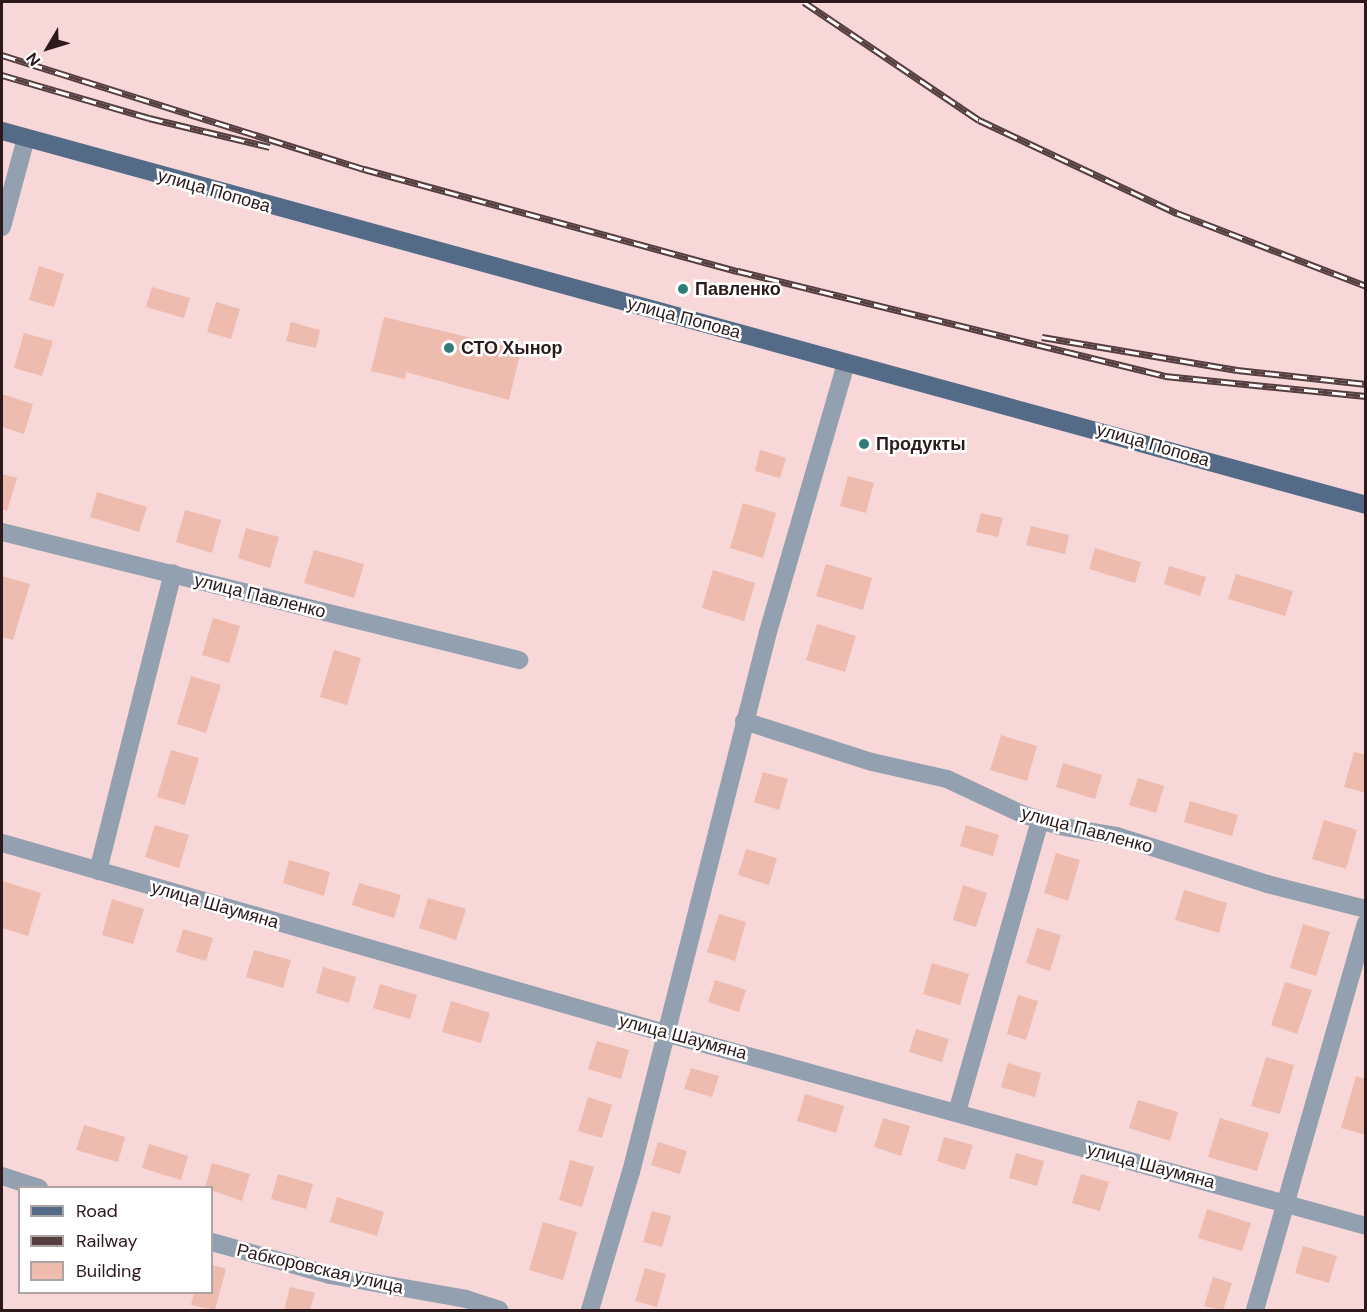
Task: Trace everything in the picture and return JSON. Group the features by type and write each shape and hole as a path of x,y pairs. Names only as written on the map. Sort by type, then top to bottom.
{"main road":[{"name":"улица Попова","path":"2,131 1365,505"}],"street":[{"path":"2,227 26,138"},
{"path":"590,1311 744,721 846,363"},
{"name":"улица Павленко","path":"2,532 519,660"},
{"path":"98,871 173,573"},
{"name":"улица Павленко","path":"744,721 872,762 947,779 1040,820 1118,836 1267,884 1365,909"},
{"path":"957,1112 1040,820"},
{"name":"улица Шаумяна","path":"2,843 664,1033 1288,1202 1365,1226"},
{"path":"1255,1311 1288,1202 1365,924"},
{"path":"2,1176 33,1186"},
{"name":"Рабкоровская улица","path":"213,1242 330,1275 466,1299 499,1311"}],"building":[{"path":"39,266 64,274 54,307 29,300"},
{"path":"152,287 190,298 184,318 146,307"},
{"path":"216,302 240,309 231,339 207,332"},
{"path":"384,317 521,350 509,400 406,372 405,379 371,371"},
{"path":"291,322 320,330 316,348 286,341"},
{"path":"24,333 53,341 42,376 14,368"},
{"path":"2,394 33,404 24,434 2,427"},
{"path":"760,450 786,458 780,478 755,471"},
{"path":"2,474 17,478 7,511 2,509"},
{"path":"848,476 874,483 866,513 840,506"},
{"path":"97,492 147,507 139,532 90,517"},
{"path":"743,503 776,513 763,558 730,548"},
{"path":"185,510 221,520 212,553 176,542"},
{"path":"981,513 1003,518 998,537 976,532"},
{"path":"1031,526 1069,535 1065,554 1026,545"},
{"path":"246,528 279,537 270,568 238,558"},
{"path":"1095,548 1141,562 1135,583 1089,569"},
{"path":"314,550 364,564 354,598 304,583"},
{"path":"826,564 872,578 863,610 816,596"},
{"path":"1169,566 1206,577 1200,596 1164,584"},
{"path":"713,570 755,583 744,621 702,608"},
{"path":"1236,574 1293,591 1285,616 1228,599"},
{"path":"2,576 30,584 13,640 2,637"},
{"path":"213,618 240,626 229,663 202,655"},
{"path":"817,624 856,636 845,672 806,660"},
{"path":"334,650 361,658 347,705 320,697"},
{"path":"191,676 221,685 206,733 177,724"},
{"path":"1001,735 1037,746 1027,781 990,770"},
{"path":"171,750 199,758 185,805 157,797"},
{"path":"1354,752 1366,755 1366,793 1344,787"},
{"path":"1063,763 1102,775 1095,799 1056,787"},
{"path":"763,772 788,779 779,810 754,802"},
{"path":"1138,778 1164,786 1156,813 1129,805"},
{"path":"1190,801 1238,815 1232,836 1184,822"},
{"path":"1324,820 1357,830 1346,869 1312,859"},
{"path":"155,825 189,835 179,868 145,857"},
{"path":"966,825 999,835 993,856 960,846"},
{"path":"746,849 777,858 769,885 738,875"},
{"path":"1056,853 1080,860 1068,901 1044,893"},
{"path":"289,860 330,872 324,896 283,883"},
{"path":"2,881 41,893 28,936 2,928"},
{"path":"359,883 401,895 394,918 352,905"},
{"path":"963,885 987,893 976,927 953,920"},
{"path":"1184,890 1227,903 1219,933 1175,920"},
{"path":"428,898 466,909 456,940 419,928"},
{"path":"112,899 144,909 133,944 102,935"},
{"path":"719,914 746,922 735,961 707,952"},
{"path":"1303,924 1330,932 1316,976 1290,968"},
{"path":"1037,928 1061,935 1050,971 1026,963"},
{"path":"183,929 213,938 206,961 176,952"},
{"path":"254,950 291,960 283,988 246,977"},
{"path":"932,963 969,974 960,1005 923,994"},
{"path":"323,967 356,977 349,1003 316,993"},
{"path":"715,980 746,990 739,1012 708,1002"},
{"path":"1285,982 1312,990 1297,1034 1271,1025"},
{"path":"380,984 417,995 410,1019 373,1008"},
{"path":"1018,995 1038,1001 1026,1040 1007,1034"},
{"path":"451,1001 490,1013 481,1043 442,1032"},
{"path":"916,1029 949,1039 942,1062 909,1052"},
{"path":"597,1041 629,1050 621,1079 588,1069"},
{"path":"1266,1057 1294,1065 1280,1114 1251,1106"},
{"path":"1008,1063 1041,1073 1035,1097 1001,1087"},
{"path":"691,1068 719,1076 712,1097 684,1089"},
{"path":"1356,1076 1366,1079 1366,1135 1341,1128"},
{"path":"805,1094 844,1106 836,1133 797,1121"},
{"path":"588,1097 612,1105 602,1138 578,1131"},
{"path":"1138,1100 1178,1112 1170,1141 1129,1128"},
{"path":"883,1118 910,1126 901,1156 874,1147"},
{"path":"1220,1118 1269,1133 1257,1171 1208,1157"},
{"path":"84,1125 125,1137 118,1162 76,1150"},
{"path":"944,1137 973,1145 965,1170 937,1161"},
{"path":"658,1142 687,1151 680,1174 651,1165"},
{"path":"149,1144 188,1156 181,1180 142,1168"},
{"path":"1016,1153 1044,1161 1037,1186 1009,1178"},
{"path":"570,1160 594,1167 582,1207 559,1200"},
{"path":"212,1163 250,1174 242,1201 213,1191 213,1186 206,1186"},
{"path":"278,1174 313,1184 306,1209 271,1199"},
{"path":"1081,1174 1109,1182 1100,1211 1072,1203"},
{"path":"337,1197 384,1212 377,1236 330,1222"},
{"path":"1207,1209 1251,1223 1242,1251 1198,1238"},
{"path":"652,1211 671,1216 662,1247 643,1242"},
{"path":"543,1222 577,1232 563,1280 529,1270"},
{"path":"1303,1246 1337,1256 1329,1283 1295,1273"},
{"path":"213,1265 226,1269 215,1310 191,1305 194,1294 213,1294"},
{"path":"645,1268 666,1274 657,1307 635,1301"},
{"path":"1213,1277 1232,1283 1223,1310 1204,1306"},
{"path":"290,1287 315,1293 310,1310 284,1310"}],"railway":[{"path":"804,2 979,120 1177,213 1366,286"},
{"path":"2,55 364,169 738,271 1165,376 1366,396"},
{"path":"2,75 149,118 270,147"},
{"path":"1042,337 1237,370 1366,384"}],"place":[{"name":"Павленко","path":"683,289"},
{"name":"СТО Хынор","path":"449,348"},
{"name":"Продукты","path":"864,444"}]}
